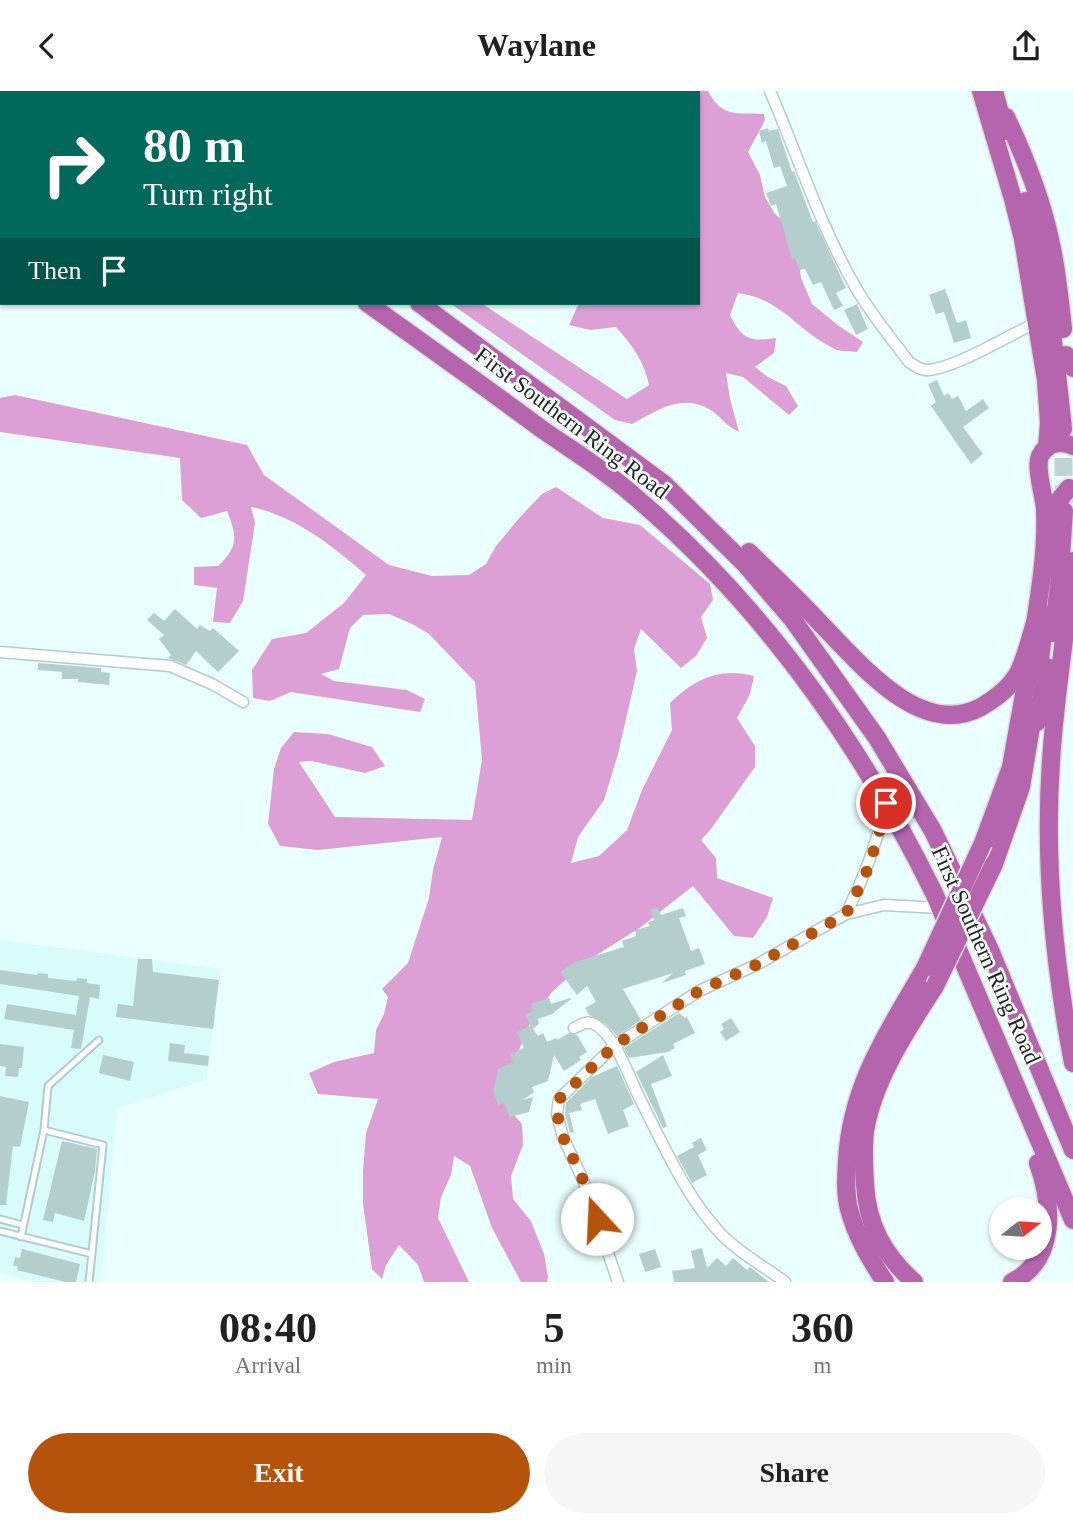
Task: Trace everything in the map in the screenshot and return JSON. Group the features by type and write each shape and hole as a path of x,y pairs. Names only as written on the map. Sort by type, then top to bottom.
{"highway":[{"path":"885,1282 862,1246 849,1208 846,1180 848,1140 859,1092 874,1054 925,968 983,843 1011,767 1036,620 1045,529 1038,465 1047,447 1048,405 1037,322 1018,218 981,91"},
{"path":"994,91 1017,140 1046,221 1055,260 1070,361 1068,422"},
{"path":"994,91 1036,237 1068,422"},
{"name":"First Southern Ring Road","path":"370,305 632,494 743,602 817,695 886,803 941,908 1073,1220"},
{"name":"First Southern Ring Road","path":"422,305 664,484 766,587 850,697 901,775 933,831 990,950 1073,1150"},
{"path":"1047,447 1059,443 1073,446"},
{"path":"1041,478 1053,488 1071,487"},
{"path":"664,484 740,543 882,685 924,709 958,713 976,709 1000,695 1018,674 1036,620"},
{"path":"1021,787 1042,650 1055,510 1059,499 1071,487"},
{"path":"914,1282 898,1268 883,1248 871,1224 863,1165 865,1131 887,1068 935,986 994,865 1021,787 1032,750 1052,641 1064,511"},
{"path":"1049,858 1052,738 1073,561"},
{"path":"1052,641 1047,743 1049,858 1062,1009 1073,1063"},
{"path":"976,988 1049,1199 1045,1244 1035,1263 1012,1282"}],"street":[{"path":"770,91 843,263 857,290 909,362 928,370 945,366 1037,322"},
{"path":"0,652 170,666 212,684 243,702"},
{"path":"846,914 865,876 886,803"},
{"path":"618,1282 583,1180 563,1137 557,1114 559,1099 614,1046 699,991 758,964 846,914 884,905 941,908"},
{"path":"574,1028 593,1023 614,1046 689,1191 706,1215 736,1248 785,1282"}],"lane":[{"path":"21,1237 44,1130 48,1086 99,1040"},
{"path":"44,1130 103,1145 89,1282"},
{"path":"0,1219 23,1225"},
{"path":"0,1231 92,1254"}],"shaded area":[{"path":"700,91 708,91 725,110 764,114 765,120 748,152 760,175 765,197 775,214 791,227 801,278 812,304 863,342 857,352 837,350 767,302 738,293 730,315 738,329 753,339 776,338 774,353 755,367 786,386 798,406 789,415 743,377 726,373 739,432 709,409 689,403 669,406 632,424 615,420 453,305 484,305 627,399 649,385 637,354 616,327 590,330 569,325 578,305 700,305"},
{"path":"15,395 247,445 264,475 389,565 432,576 469,575 486,564 496,546 542,494 556,487 603,518 640,525 710,584 713,600 701,617 707,638 696,656 681,668 641,629 634,649 637,671 618,754 604,800 578,837 571,863 599,856 627,830 642,790 672,730 670,703 689,687 708,677 730,673 754,676 750,694 737,718 755,746 755,767 701,840 716,858 717,878 773,898 767,917 753,938 734,936 693,886 641,927 584,963 552,992 530,1023 502,1092 507,1107 522,1124 523,1145 511,1176 513,1199 531,1221 544,1254 547,1282 521,1282 492,1228 470,1166 454,1156 451,1175 441,1197 438,1218 469,1282 424,1282 418,1265 399,1245 386,1265 382,1279 372,1269 363,1204 363,1171 366,1133 378,1099 318,1094 309,1073 334,1062 374,1053 376,1030 388,997 382,989 408,963 429,898 442,837 318,850 280,846 268,824 274,769 281,748 294,732 328,734 372,747 385,766 365,773 311,761 299,762 335,817 472,820 482,760 475,682 429,634 414,625 389,614 363,615 350,628 339,669 321,674 334,681 407,690 425,699 420,712 291,692 270,701 253,698 252,670 272,639 306,633 344,603 366,575 313,533 283,517 251,507 255,523 243,601 230,623 213,622 217,588 194,585 194,567 218,566 230,552 234,534 227,511 201,518 182,500 180,458 0,432 0,398"},
{"path":"0,940 221,969 206,1080 117,1108 101,1282 35,1282 0,1273"}],"building":[{"path":"768,128 769,131 778,129 813,222 815,221 846,288 836,293 843,306 834,310 821,282 813,285 805,269 799,270 795,258 792,259 776,204 771,206 766,193 787,186 780,166 774,168 766,141 762,143 759,131"},
{"path":"945,289 957,323 966,320 971,338 954,343 944,312 936,314 929,295"},
{"path":"857,304 868,329 856,335 844,310"},
{"path":"937,380 944,396 948,393 952,399 958,396 966,411 983,399 989,408 963,427 983,454 971,464 931,406 936,402 928,384"},
{"path":"175,609 197,629 200,625 210,631 213,628 239,651 218,672 196,651 186,665 168,658 171,655 159,639 164,635 147,620 154,613 164,621"},
{"path":"38,663 101,668 101,672 110,673 109,685 62,679 62,672 38,670"},
{"path":"658,907 661,915 683,908 686,916 679,918 691,951 699,948 705,964 685,971 686,975 662,983 673,973 623,989 641,1020 617,1036 606,1024 589,1015 585,1008 596,1002 587,986 577,995 560,972 575,962 624,947 622,941 636,936 635,930 650,926 648,922 654,920 650,910"},
{"path":"138,959 152,959 153,972 219,980 213,1029 116,1017 118,1004 133,1006"},
{"path":"0,970 48,974 48,978 76,981 77,978 87,979 87,983 100,985 99,999 90,997 81,1049 71,1048 74,1030 4,1019 7,1004 76,1015 79,996 0,984"},
{"path":"549,998 551,1004 571,999 552,1014 538,1019 539,1024 533,1029 538,1036 543,1033 547,1042 569,1033 577,1035 587,1052 579,1057 581,1060 564,1071 554,1055 548,1081 532,1087 534,1092 523,1100 533,1097 529,1112 510,1117 504,1103 498,1105 493,1091 498,1069 513,1062 510,1054 524,1048 517,1032 530,1026 525,1015 533,1011 531,1004"},
{"path":"679,1013 687,1017 695,1033 673,1044 675,1048 668,1052 629,1058 624,1048"},
{"path":"731,1018 740,1032 726,1041 720,1032 724,1029 721,1024"},
{"path":"170,1043 185,1045 184,1053 209,1056 208,1066 168,1061"},
{"path":"0,1044 24,1047 22,1068 19,1068 18,1077 5,1076 6,1067 0,1066"},
{"path":"103,1055 134,1062 130,1081 99,1073"},
{"path":"663,1055 672,1076 651,1084 667,1126 663,1128 636,1072"},
{"path":"617,1066 634,1104 623,1110 629,1126 608,1134 595,1099 580,1104 582,1110 569,1113 574,1132 570,1133 565,1114 566,1103 592,1077"},
{"path":"0,1096 29,1102 20,1147 13,1146 6,1205 0,1205"},
{"path":"701,1138 707,1150 698,1155 707,1175 692,1183 677,1156 694,1147 692,1143"},
{"path":"62,1141 97,1149 84,1221 55,1213 53,1222 43,1220"},
{"path":"604,1186 615,1216 604,1220 596,1189"},
{"path":"702,1248 707,1268 717,1258 726,1266 733,1258 747,1270 750,1267 769,1282 674,1282 672,1271 695,1268 691,1251"},
{"path":"22,1249 80,1264 76,1282 17,1270 18,1266 13,1266 15,1257 20,1258"},
{"path":"655,1249 661,1267 645,1272 639,1254"}],"tunnel":[{"path":"1063,431 1064,504"}],"route":[{"path":"597,1219 563,1137 557,1114 559,1099 569,1086 614,1046 699,991 758,964 846,914 865,876 886,803"}]}
